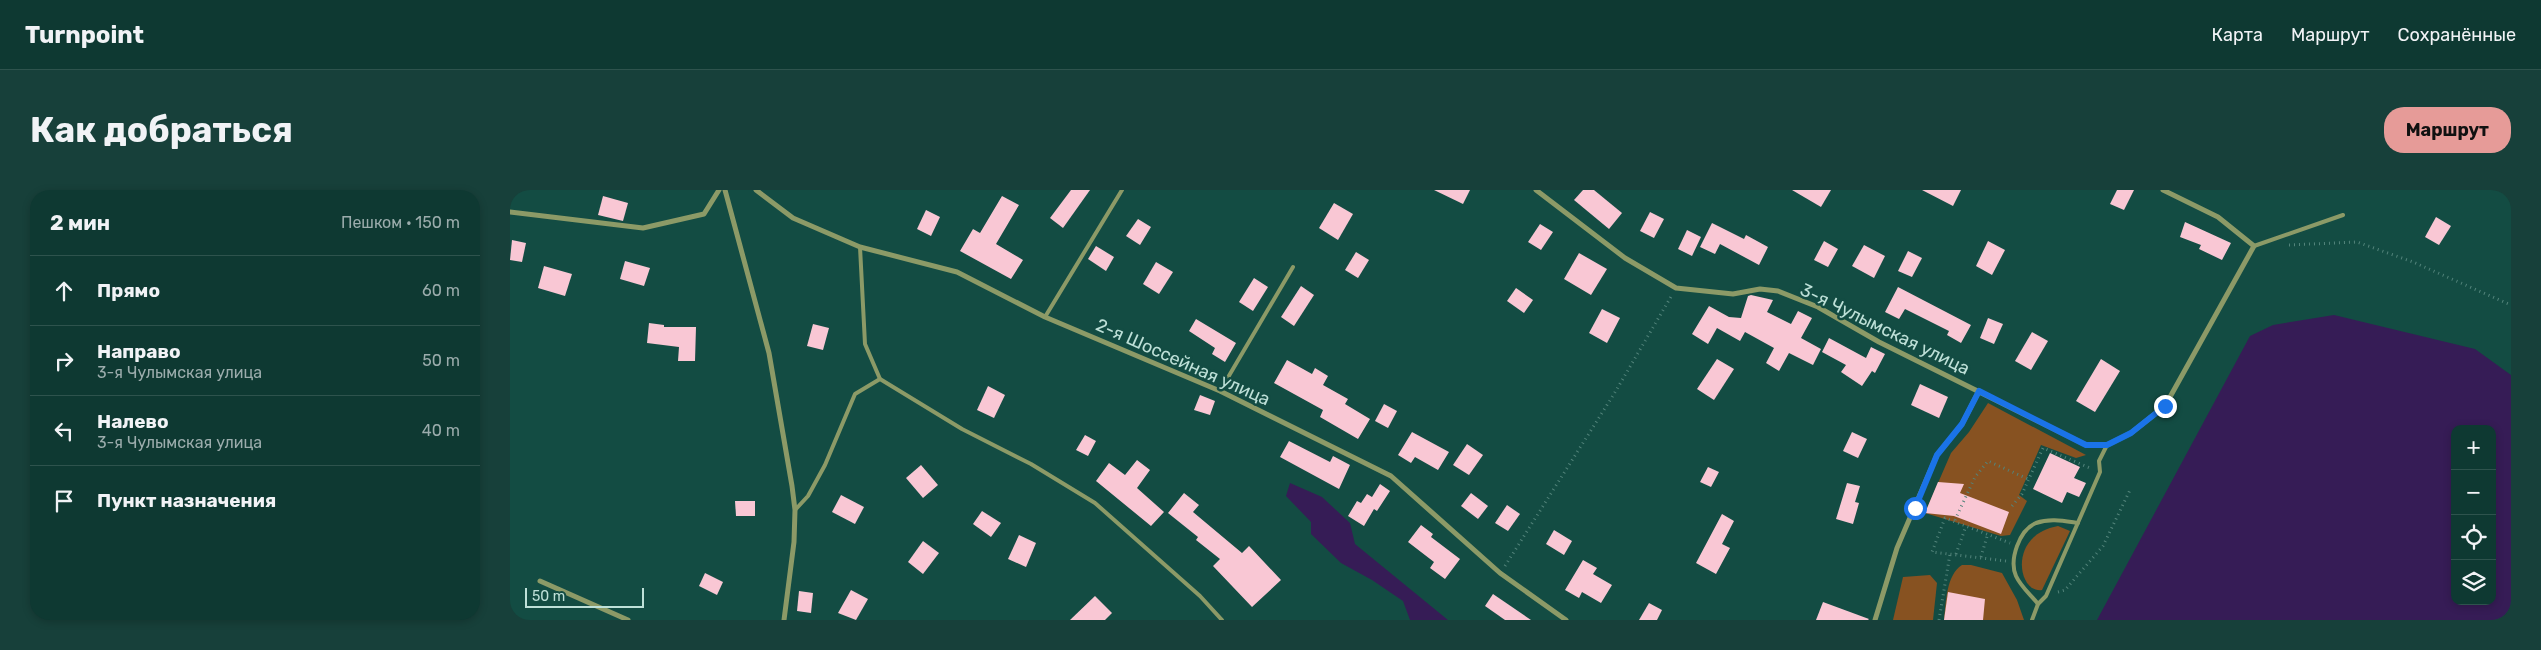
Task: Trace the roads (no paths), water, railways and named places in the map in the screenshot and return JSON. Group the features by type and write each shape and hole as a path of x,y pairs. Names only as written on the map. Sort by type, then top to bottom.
{"street":[{"path":"510,212 642,228 704,214 719,190"},
{"path":"725,190 769,353 795,510 794,542 784,620"},
{"name":"2-я Шоссейная улица","path":"756,190 793,218 860,247 957,272 1045,317 1220,391 1391,476 1500,573 1566,620"},
{"name":"3-я Чулымская улица","path":"1536,190 1625,258 1676,288 1734,294 1760,289 1778,292 1818,306 1879,342 2086,445 2107,445"},
{"path":"2107,445 2131,433 2165,406 2254,246 2218,217 2163,190"},
{"path":"1875,620 1897,548 1937,455 1962,424 1979,391"},
{"path":"540,581 628,620"}],"lane":[{"path":"1045,317 1122,190"},
{"path":"2254,246 2343,215"},
{"path":"860,247 865,344 880,379 962,429 1031,464 1095,503 1200,596 1222,620"},
{"path":"1220,391 1293,267"},
{"path":"795,510 808,496 825,465 855,394 880,379"},
{"path":"2032,620 2038,604 2046,596 2100,472 2098,461 2107,445"},
{"path":"2038,604 2016,576 2014,563 2016,546 2034,523 2050,520 2078,523"}]}
